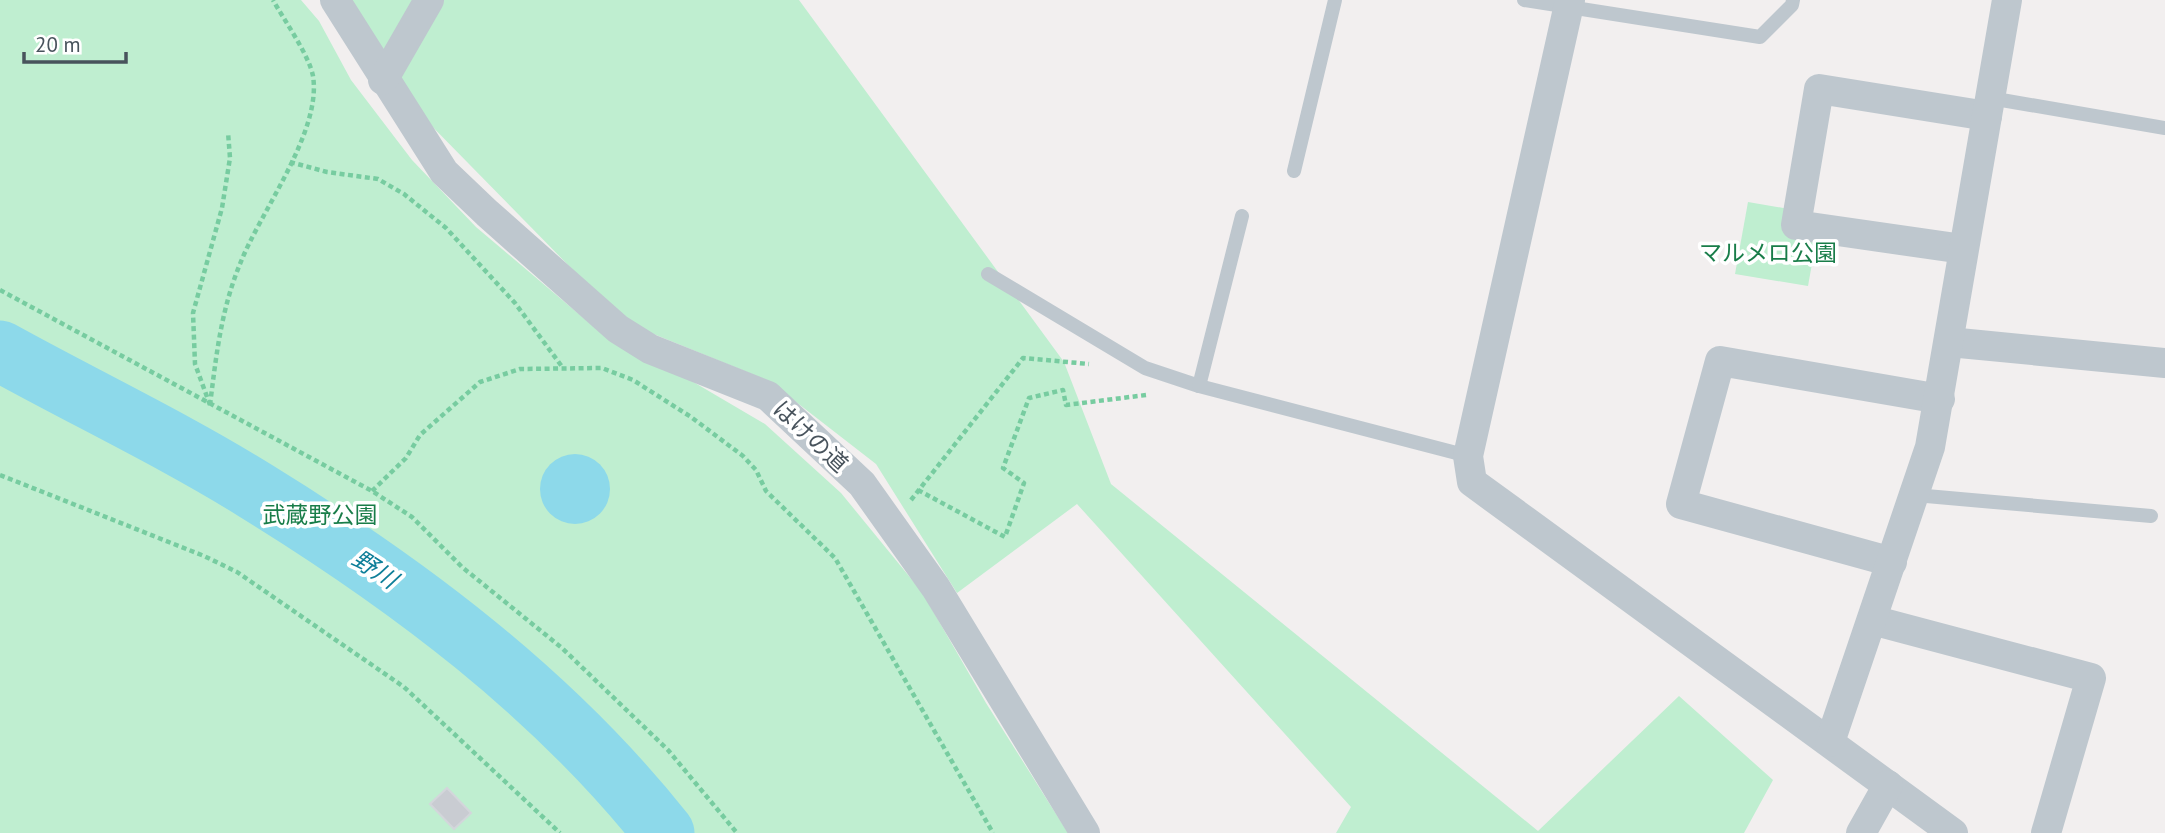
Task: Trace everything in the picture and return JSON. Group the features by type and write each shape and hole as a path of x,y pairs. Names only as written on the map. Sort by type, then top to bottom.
{"street":[{"name":"はけの道","path":"335,0 443,172 608,320 650,349 768,396 862,484 936,588 1085,833"},
{"path":"383,80 429,0"},
{"path":"1830,742 1930,447 1941,399 1963,249 2007,0"},
{"path":"1569,4 1468,456 1472,482 1953,833"},
{"path":"1963,249 1796,225 1819,89 1989,107"},
{"path":"1949,342 2165,363"},
{"path":"1892,562 1681,504 1720,361 1941,399"},
{"path":"1872,620 2091,678 2046,833"},
{"path":"1861,833 1888,785"}],"lane":[{"path":"1294,171 1335,0"},
{"path":"1524,0 1569,4 1760,37 1793,0"},
{"path":"1989,107 2165,128"},
{"path":"1199,386 1242,216"},
{"path":"988,274 1144,368 1199,386 1468,456"},
{"path":"1915,495 2151,516"}],"path":[{"path":"210,405 219,327 240,263 310,115 312,72 273,0"},
{"path":"210,405 195,364 193,313 222,208 230,158 228,132"},
{"path":"290,162 327,172 378,179 404,194 446,228 515,303 564,369"},
{"path":"0,290 372,491 412,517 462,567 562,648 668,750 737,833"},
{"path":"891,526 1023,358 1090,364"},
{"path":"372,491 406,458 420,435 480,382 520,369 602,368 633,380 691,417 743,456 756,470 766,491 835,558 993,833"},
{"path":"918,490 1005,537 1024,483 1003,468 1029,398 1063,390 1066,405 1156,394 1162,374"},
{"path":"0,474 204,556 237,572 404,687 560,833"}],"green space":[{"name":"武蔵野公園","path":"0,0 301,0 319,21 351,80 412,160 476,227 613,343 690,380 765,424 841,493 922,592 986,703 1068,833 0,833"},
{"path":"347,0 799,0 1064,362 1111,484 1538,831 1679,696 1773,780 1744,833 1336,833 1351,807 1077,504 957,593 876,464 769,381 624,322 415,109"},
{"name":"マルメロ公園","path":"1748,202 1789,209 1817,236 1808,286 1735,274"}],"water":[{"path":"582,454 595,460 604,469 608,475 608,503 600,514 589,522 568,524 550,514 542,503 540,482 550,464 561,456"}],"building":[{"path":"447,788 471,813 454,829 430,804"}],"waterway":[{"name":"野川","path":"0,351 225,472 368,564 422,603 475,644 575,734 621,782 664,833"}]}
